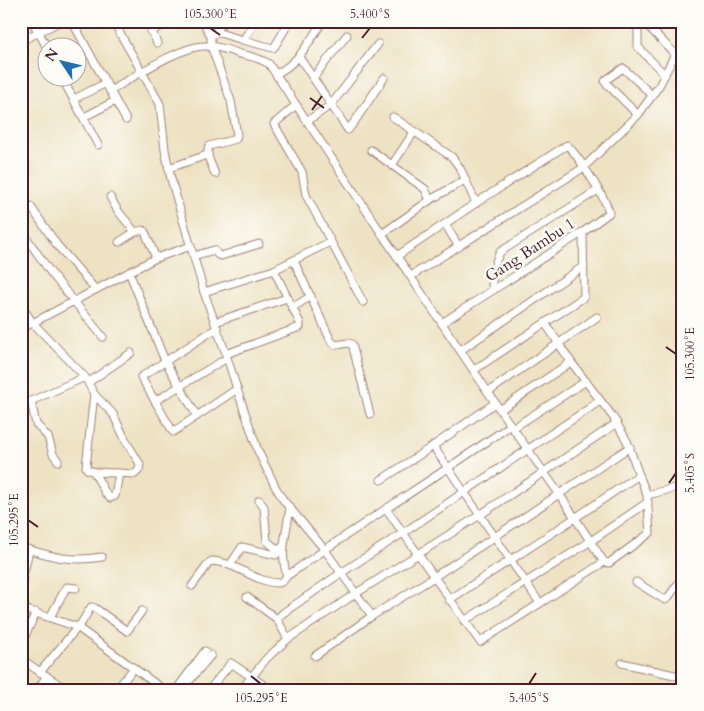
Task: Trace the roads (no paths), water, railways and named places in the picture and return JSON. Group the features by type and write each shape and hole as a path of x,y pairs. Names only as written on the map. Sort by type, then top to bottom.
{"street":[{"path":"32,21 42,38"},
{"path":"21,42 62,21"},
{"path":"72,21 126,120"},
{"path":"113,21 160,104 162,129 169,168 191,246 204,292 227,356 236,390 258,451 276,488 325,550 372,616"},
{"path":"150,21 151,32 157,43"},
{"path":"151,32 169,21"},
{"path":"203,21 211,38 211,46 231,101 238,135 236,139 207,148 207,155 215,174"},
{"path":"211,38 224,21"},
{"path":"243,40 256,21"},
{"path":"216,32 274,47 290,21"},
{"path":"638,21 638,47 665,75"},
{"path":"411,276 583,168 638,115 653,96 675,54 643,21"},
{"path":"276,74 287,68 299,57 321,24"},
{"path":"314,78 346,35"},
{"path":"307,121 331,105 378,44"},
{"path":"110,91 187,49 211,46 269,64 495,403 560,495 604,562"},
{"path":"299,57 348,130 384,78"},
{"path":"638,115 605,82 606,80 623,68 653,96"},
{"path":"74,99 106,84"},
{"path":"68,88 98,145"},
{"path":"84,117 115,101"},
{"path":"296,105 274,124 302,172 306,195 363,302"},
{"path":"393,118 452,157 460,168 476,203"},
{"path":"392,165 414,132"},
{"path":"397,256 565,145 570,147 598,190 500,252 492,280 494,290"},
{"path":"371,150 425,189 430,200"},
{"path":"169,168 207,155"},
{"path":"382,234 430,200 465,180"},
{"name":"Gang Bambu 1","path":"442,323 610,213 598,190"},
{"path":"110,197 118,211 135,232"},
{"path":"21,205 26,203 31,207 57,245 95,289"},
{"path":"445,224 458,247"},
{"path":"21,230 52,273 103,337"},
{"path":"119,242 135,232 145,231 156,258"},
{"path":"474,370 584,297 583,232"},
{"path":"204,292 274,270 330,242"},
{"path":"194,256 214,250 221,256 259,244"},
{"path":"21,329 156,258 191,246"},
{"path":"294,261 333,344 352,344 370,414"},
{"path":"461,350 584,266"},
{"path":"155,401 227,356 300,328 300,323 274,270"},
{"path":"128,272 165,361 197,416"},
{"path":"292,308 311,296"},
{"path":"236,390 174,432 142,376 216,325 287,298"},
{"path":"21,305 32,322 87,380 94,394 113,414 140,464 139,470 135,474 87,470 94,394"},
{"path":"488,392 596,317"},
{"path":"387,510 464,622 481,642 539,602 604,562 609,563 649,536 651,526 648,498 638,475 630,447 617,423 558,344 545,323"},
{"path":"21,404 87,380 131,353"},
{"path":"500,410 571,362"},
{"path":"192,586 210,561 220,561 277,583 284,581 287,576 325,550 512,427 586,381"},
{"path":"31,400 36,424 48,437 53,454 58,460"},
{"path":"277,619 341,573 404,533 600,401"},
{"path":"381,480 495,403"},
{"path":"241,690 267,658 288,639 480,515 617,423"},
{"path":"433,446 539,602"},
{"path":"315,656 372,616 560,495 630,447"},
{"path":"94,472 108,497 113,498 116,492 119,472"},
{"path":"449,600 638,475"},
{"path":"464,622 591,541 648,498 683,486"},
{"path":"259,500 264,510 267,541 265,552"},
{"path":"287,576 280,551 290,507"},
{"path":"267,541 280,551 284,567"},
{"path":"230,565 242,547 265,552 280,551"},
{"path":"21,586 25,549 64,559 78,560 102,557"},
{"path":"636,582 665,600 683,577"},
{"path":"50,617 67,587 76,588"},
{"path":"247,597 277,619 288,639"},
{"path":"40,672 93,607 127,631 142,611"},
{"path":"21,608 77,627 159,688"},
{"path":"21,644 36,612"},
{"path":"176,690 184,681 190,680 208,653"},
{"path":"21,659 67,690"},
{"path":"622,663 683,677"},
{"path":"208,690 229,664 232,664 270,689"},
{"path":"116,690 134,668"},
{"path":"37,690 46,676"}]}
